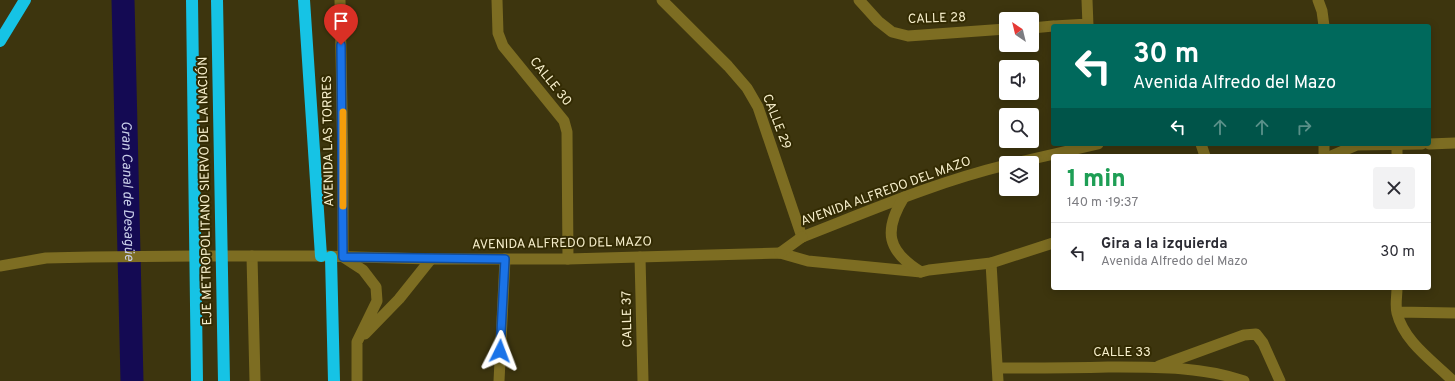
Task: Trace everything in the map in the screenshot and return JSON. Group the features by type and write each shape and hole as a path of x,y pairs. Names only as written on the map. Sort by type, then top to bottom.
{"highway":[{"path":"0,41 25,0"},
{"name":"EJE METROPOLITANO SIERVO DE LA NACIÓN","path":"192,0 197,381"},
{"name":"EJE METROPOLITANO SIERVO DE LA NACIÓN","path":"217,0 224,381"},
{"path":"304,0 332,257 334,381"}],"street":[{"name":"AVENIDA LAS TORRES","path":"332,257 343,164 340,0"},
{"name":"CALLE 30","path":"497,0 498,33 503,46 564,121 567,132 568,259"},
{"name":"CALLE 29","path":"662,0 728,66 747,88 758,108 802,237"},
{"name":"CALLE 28","path":"859,0 878,21 892,32 908,36 999,30"},
{"path":"1087,0 1088,24"},
{"path":"1318,0 1322,11 1324,24"},
{"path":"1039,27 1051,26"},
{"path":"1431,144 1455,143"},
{"path":"1053,154 1087,146"},
{"path":"1335,154 1353,146"},
{"path":"1363,146 1397,150 1414,146"},
{"path":"1039,157 1051,154"},
{"name":"AVENIDA ALFREDO DEL MAZO","path":"780,253 802,237 904,197 972,173 999,167"},
{"path":"904,197 892,219 891,239 896,252 901,258 906,263 921,272"},
{"name":"AVENIDA ALFREDO DEL MAZO","path":"0,266 46,258 91,257 252,256 431,259 568,259 780,253 808,261 921,272 991,263 1051,244"},
{"path":"252,256 255,381"},
{"path":"332,257 363,270 376,287 377,301 358,342 358,381"},
{"name":"CALLE 37","path":"640,258 643,381"},
{"path":"358,342 399,298 431,259"},
{"path":"499,381 505,259"},
{"path":"991,263 998,381"},
{"path":"1397,290 1397,312 1402,326 1410,340 1453,381"},
{"path":"1397,312 1455,312"},
{"path":"1156,367 1244,335 1256,334 1263,343 1280,381"},
{"name":"CALLE 33","path":"998,368 1156,367 1226,374 1244,381"}],"waterway":[{"name":"Gran Canal de Desagüe","path":"123,0 132,381"}],"slow traffic":[{"path":"343,112 343,206"}],"route":[{"path":"341,45 343,257 505,259 500,351"}]}
